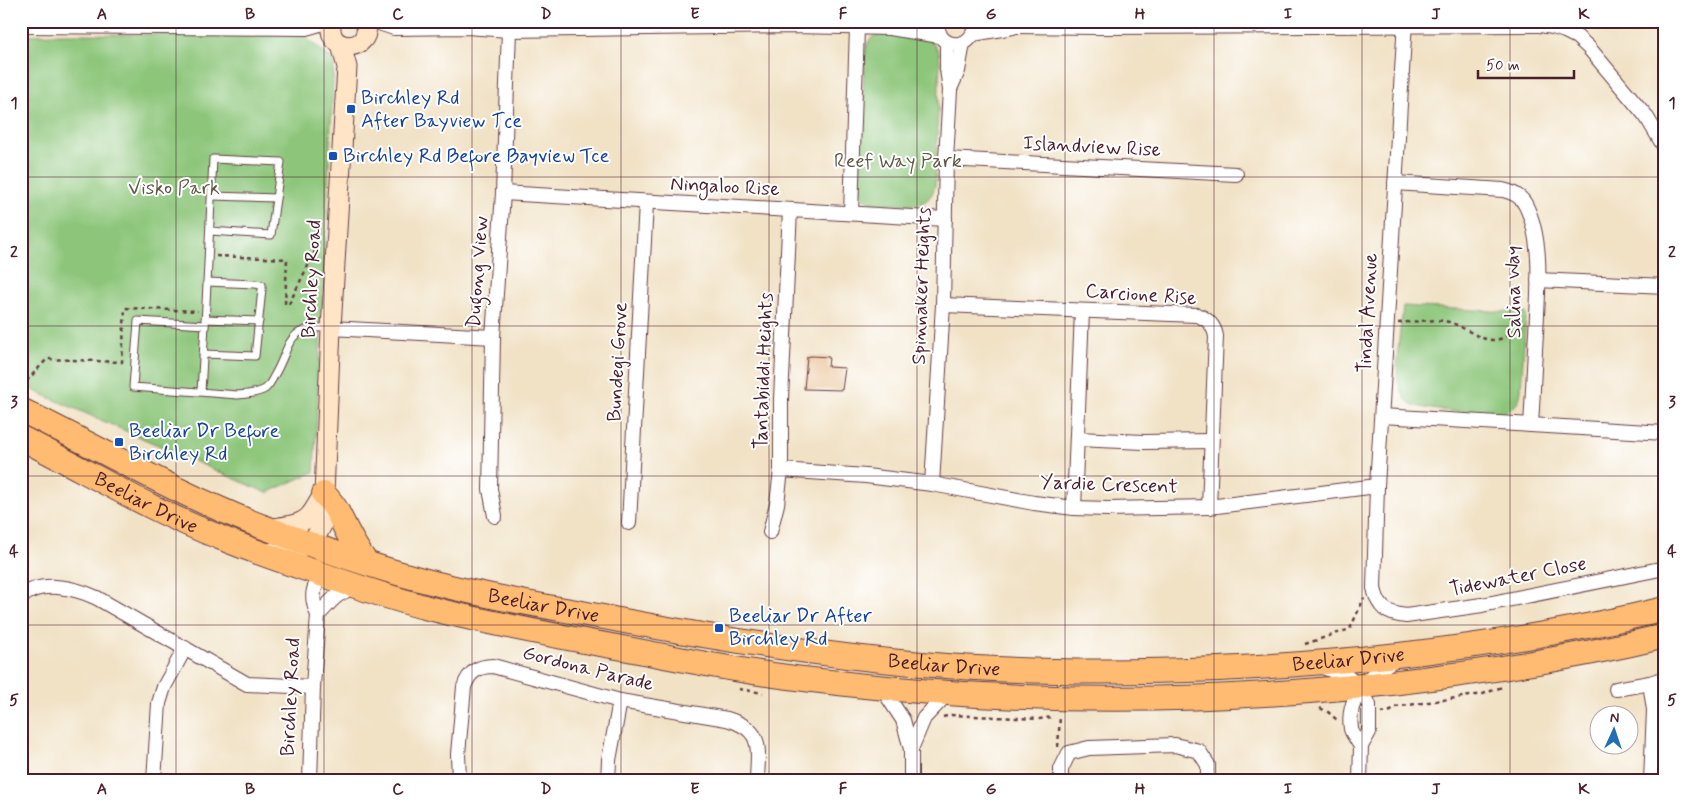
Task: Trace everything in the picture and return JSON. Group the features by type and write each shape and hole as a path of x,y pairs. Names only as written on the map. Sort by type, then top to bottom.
{"highway":[{"name":"Beeliar Drive","path":"21,410 183,494 266,529 417,579 499,597 718,638 816,653 925,665 1115,672 1307,655 1406,654 1577,629 1665,609"},
{"name":"Beeliar Drive","path":"21,438 158,510 200,529 260,553 356,587 425,607 542,632 739,670 811,680 947,694 1012,698 1234,697 1361,688 1504,668 1665,636"},
{"path":"91,446 76,444 70,449 78,457 189,517 200,529"},
{"path":"324,494 338,512 344,528 360,555 359,560"},
{"path":"417,579 437,593 489,604 540,618 545,622 542,632"}],"street":[{"path":"373,21 394,28"},
{"path":"890,28 913,21"},
{"name":"Spinnaker Heights","path":"932,484 943,305 946,159 950,90 944,39 937,27 938,21"},
{"path":"993,21 1016,26"},
{"path":"21,26 49,24 199,24 306,28 346,33 394,28 467,27 509,30 795,23 890,28 944,39 955,44 970,33 1016,26 1404,23 1540,24 1553,26 1577,37 1646,116 1665,148"},
{"name":"Tindal Avenue","path":"1380,606 1374,588 1377,486 1388,324 1404,23"},
{"path":"851,213 857,27"},
{"name":"Dugong View","path":"495,516 490,489 494,336 503,193 509,30"},
{"name":"Birchley Road","path":"311,544 323,527 325,519 324,494 331,328 346,67 346,33"},
{"name":"Spinnaker Heights","path":"950,90 970,33"},
{"name":"Islandview Rise","path":"946,159 1236,174"},
{"name":"Salina Way","path":"1395,184 1503,190 1512,192 1520,197 1525,204 1538,252 1537,323 1531,425"},
{"name":"Ningaloo Rise","path":"503,193 646,203 946,219"},
{"name":"Bundegi Grove","path":"629,523 646,203"},
{"name":"Tantabiddi Heights","path":"770,532 781,470 781,399 790,210"},
{"path":"1538,280 1665,286"},
{"name":"Carcione Rise","path":"943,305 1197,316 1210,322 1216,336 1209,507"},
{"path":"1074,508 1082,311"},
{"path":"331,328 494,336"},
{"path":"1382,416 1665,433"},
{"path":"1077,439 1144,442 1211,441"},
{"name":"Yardie Crescent","path":"781,470 866,476 932,484 1034,503 1074,508 1108,509 1209,507 1377,486"},
{"name":"Birchley Road","path":"266,529 305,521 312,514 324,494"},
{"path":"260,553 282,552 311,544"},
{"path":"323,575 359,560"},
{"name":"Tidewater Close","path":"1380,606 1396,615 1406,616 1482,606 1665,568"},
{"name":"Birchley Road","path":"310,781 313,687 318,615 314,606 313,591 315,584 323,575"},
{"name":"Birchley Road","path":"318,615 338,593 356,587"},
{"path":"21,598 30,591 42,588 69,589 84,592 247,684 313,687"},
{"path":"154,781 159,703 164,687 185,648"},
{"path":"1361,688 1375,672 1406,654"},
{"path":"1307,655 1345,675 1361,688 1369,705 1369,732 1361,746 1360,781"},
{"name":"Gordona Parade","path":"459,781 458,754 464,687 468,677 483,666 493,666 620,702 742,723 754,734 756,740 758,753 757,781"},
{"path":"1616,689 1650,683 1665,678"},
{"path":"1650,683 1654,710 1650,781"},
{"path":"882,688 903,720 911,749 911,781"},
{"path":"911,749 924,718 947,694"},
{"path":"608,781 609,760 620,702"},
{"path":"1061,781 1061,769 1069,753 1089,748 1175,745 1199,751 1208,765 1208,781"}],"lane":[{"path":"201,392 214,159 281,162 271,235 210,231"},
{"path":"212,196 276,198"},
{"path":"203,354 255,356 262,289 262,285 207,282"},
{"path":"259,322 205,319 138,321 133,388 248,394 265,388 278,370 285,349 300,332 315,327 331,328"}],"path":[{"path":"21,388 47,359 122,362 125,308 205,319"},
{"path":"1388,324 1443,321 1453,323 1484,338 1496,340 1503,338 1517,328 1537,323"},
{"path":"1307,655 1350,629 1364,598 1362,591"}],"green space":[{"name":"Reef Way Park","path":"893,33 931,41 939,52 935,186 928,199 914,205 869,203 863,197 859,184 865,52 871,38"},
{"name":"Visko Park","path":"21,35 303,35 334,61 314,472 267,493 21,385"},
{"path":"1403,306 1526,313 1521,390 1516,405 1502,413 1467,412 1425,408 1407,401 1399,385 1397,371"}],"building":[{"path":"807,357 829,357 828,367 845,368 842,390 804,389"}],"place":[{"name":"Birchley Rd After Bayview Tce","path":"351,109"},
{"name":"Birchley Rd Before Bayview Tce","path":"333,156"},
{"name":"Beeliar Dr Before Birchley Rd","path":"119,442"},
{"name":"Beeliar Dr After Birchley Rd","path":"719,628"}]}
